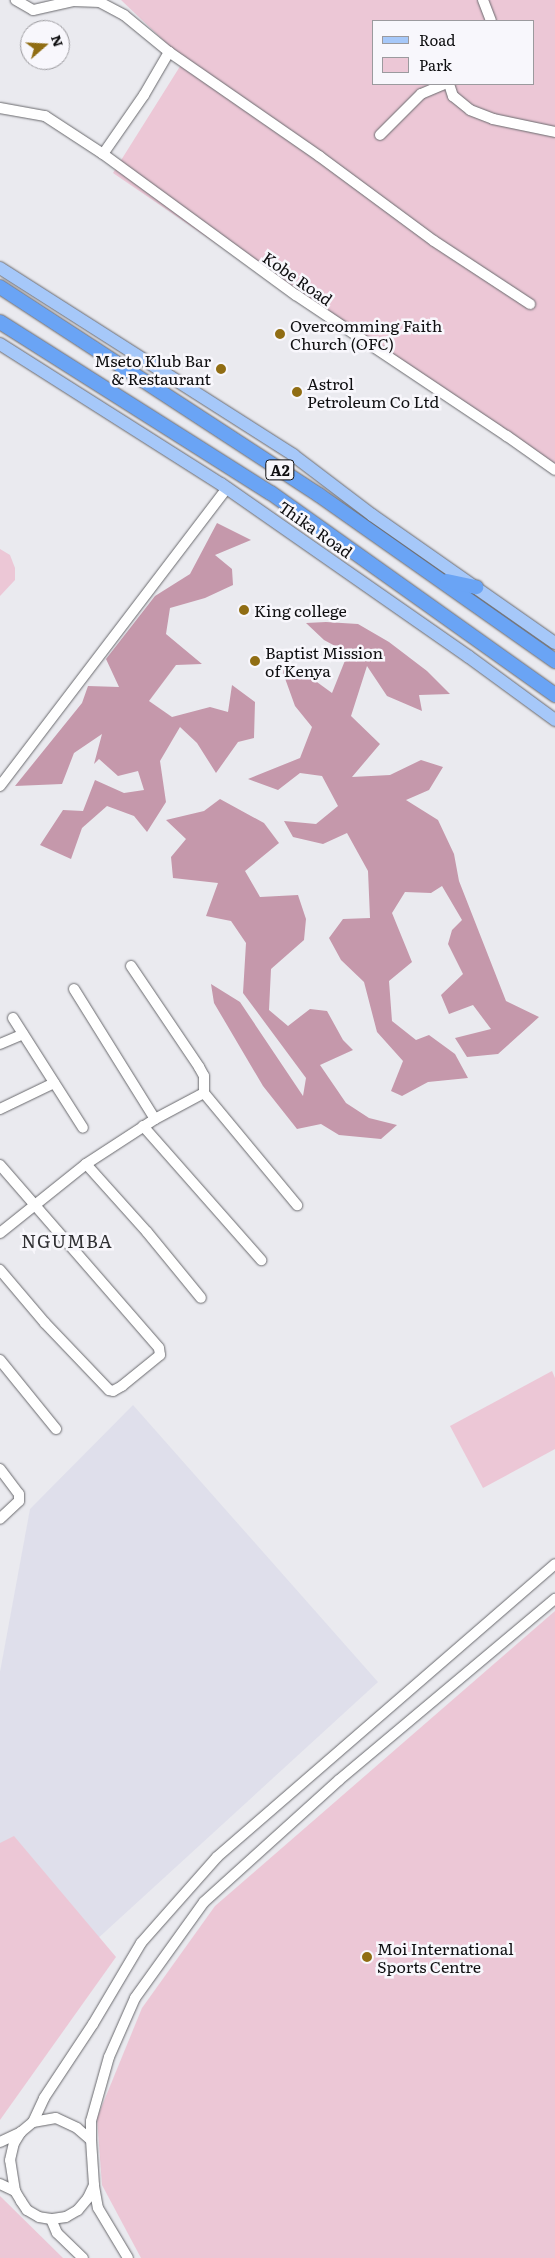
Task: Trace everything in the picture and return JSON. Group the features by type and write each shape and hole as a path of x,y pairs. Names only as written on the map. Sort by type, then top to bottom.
{"highway":[{"name":"Thika Road","path":"0,287 319,495 555,661"},
{"name":"Thika Road","path":"0,322 271,493 555,695"},
{"path":"439,579 476,587"}],"main road":[{"path":"0,268 293,455 372,515 555,643"},
{"name":"Thika Road","path":"0,344 227,488 469,657 555,720"}],"street":[{"path":"16,0 33,10 73,1 100,2 124,16 169,52 319,156 434,240 530,304"},
{"path":"483,0 491,20"},
{"path":"103,154 144,95 169,52"},
{"path":"380,135 421,94 442,85"},
{"path":"449,85 453,96 470,110 493,119 555,132"},
{"name":"Kobe Road","path":"0,108 45,116 103,154 290,291 508,436 555,470"},
{"path":"0,786 227,488"},
{"path":"131,966 199,1067 204,1076 204,1093 297,1205"},
{"path":"74,988 155,1119"},
{"path":"13,1018 83,1128"},
{"path":"0,1044 23,1034"},
{"path":"0,1109 54,1083"},
{"path":"0,1233 86,1164 142,1126 204,1093"},
{"path":"142,1126 262,1260"},
{"path":"86,1164 147,1232 201,1298"},
{"path":"0,1165 159,1348 160,1355 122,1386 113,1391 109,1390 45,1323 0,1270"},
{"path":"0,1360 56,1429"},
{"path":"0,1469 19,1494 19,1501 0,1519"},
{"path":"0,2142 21,2132 33,2122 44,2098 93,2024 141,1943 218,1857 555,1564"},
{"path":"128,2258 98,2208 94,2185 91,2121 109,2057 135,1998 204,1902 339,1780 555,1599"},
{"path":"33,2122 56,2118 76,2128 91,2140"},
{"path":"21,2132 14,2143 10,2160 15,2191 27,2210 39,2217 51,2219 66,2217 78,2210 88,2198 94,2185"},
{"path":"0,2184 15,2191"},
{"path":"51,2219 57,2233 83,2258"}],"shaded area":[{"path":"217,523 251,540 215,555 232,569 233,585 205,598 170,608 166,634 202,664 176,665 149,701 172,717 210,707 228,712 232,685 255,702 254,738 238,742 216,773 197,743 180,727 160,761 166,802 147,832 134,816 107,806 82,828 71,859 40,845 63,810 83,811 95,780 124,793 144,790 138,771 118,776 99,759 94,764 102,734 74,753 62,784 15,786 82,703 88,686 119,687 106,659 155,596 190,574"},
{"path":"306,623 358,624 389,642 427,671 450,694 419,695 422,711 387,696 367,666 351,716 380,744 352,777 390,775 421,760 443,767 429,790 406,800 438,820 454,854 459,881 506,1001 539,1017 498,1054 467,1057 455,1038 491,1029 473,1005 449,1014 441,995 463,974 448,944 452,930 462,920 442,886 431,893 405,892 392,913 412,962 389,981 392,1021 416,1040 429,1035 455,1054 468,1078 428,1082 402,1096 391,1091 403,1061 377,1032 364,982 341,960 329,938 343,919 370,918 368,871 347,833 323,844 293,837 284,821 316,824 338,806 322,776 300,773 278,790 248,779 300,758 312,727 295,706 282,670 310,677 332,693 348,653 324,640"},
{"path":"220,799 264,823 279,843 245,871 260,897 298,895 306,919 304,940 271,969 269,1010 288,1026 310,1009 327,1011 343,1040 353,1050 320,1065 346,1103 369,1118 397,1125 381,1139 339,1135 321,1124 297,1129 263,1086 214,1003 211,984 240,1002 303,1096 306,1078 243,993 246,943 231,921 206,916 218,883 173,878 171,857 186,839 166,820 204,811"},
{"path":"133,1405 378,1682 13,2016 0,1999 0,1672 30,1509"}],"green space":[{"path":"121,0 555,0 555,475 113,173 184,60"},
{"path":"0,549 10,555 15,568 15,580 0,596"},
{"path":"552,1371 555,1378 555,1449 483,1488 450,1426"},
{"name":"Moi International Sports Centre","path":"555,1611 555,2258 141,2258 102,2185 97,2118 142,2008 215,1906"},
{"path":"14,1836 116,1957 0,2120 0,1843"},
{"path":"0,2196 63,2258 0,2258"}],"place":[{"name":"Overcomming Faith Church (OFC)","path":"280,334"},
{"name":"Mseto Klub Bar & Restaurant","path":"221,369"},
{"name":"Astrol Petroleum Co Ltd","path":"297,392"},
{"name":"King college","path":"244,610"},
{"name":"Baptist Mission of Kenya","path":"255,661"},
{"name":"Moi International Sports Centre","path":"367,1957"}],"district":[{"name":"NGUMBA","path":"67,1241"}]}
